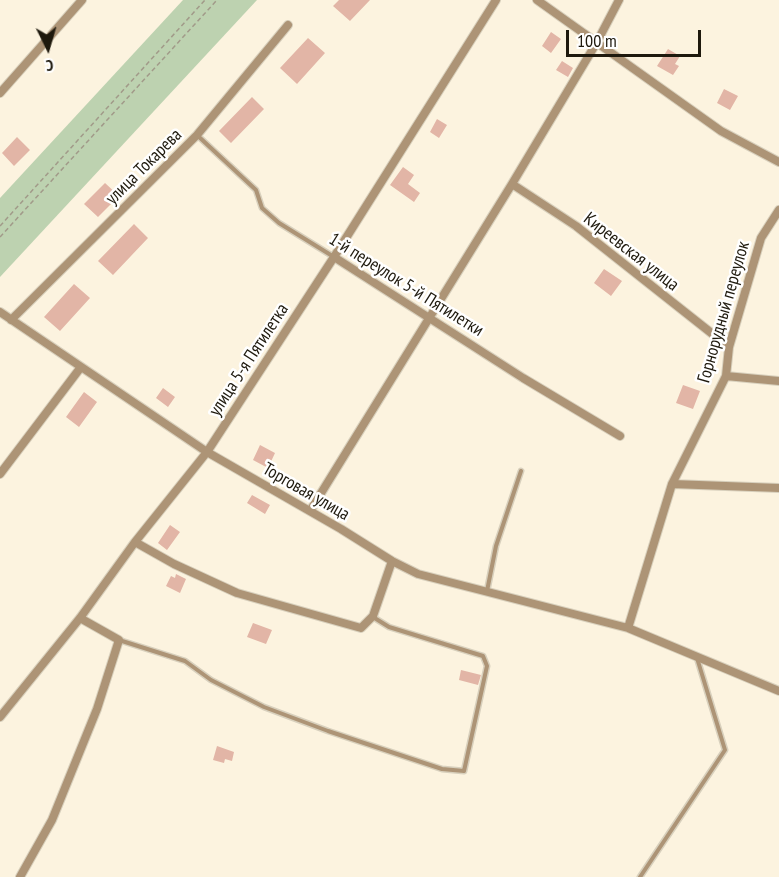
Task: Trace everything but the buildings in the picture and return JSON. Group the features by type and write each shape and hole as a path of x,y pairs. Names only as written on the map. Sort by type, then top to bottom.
{"street":[{"path":"0,93 82,0"},
{"name":"улица 5-я Пятилетка","path":"0,717 80,618 135,542 207,452 334,257 496,0"},
{"path":"537,0 721,130 779,162"},
{"path":"310,511 512,184 620,0"},
{"name":"улица Токарева","path":"11,320 197,135 288,25"},
{"name":"Киреевская улица","path":"512,184 576,226 729,347"},
{"name":"Горнорудный переулок","path":"628,628 672,484 726,376 729,347 761,238 779,210"},
{"name":"1-й переулок 5-й Пятилетки","path":"334,257 523,378 620,436"},
{"name":"Торговая улица","path":"0,314 207,452 418,574 628,628 779,691"},
{"path":"0,474 81,367"},
{"path":"726,376 779,381"},
{"path":"672,484 779,488"},
{"path":"135,542 174,564 237,593 361,628 373,616 392,561"},
{"path":"20,877 56,809 97,710 118,640 80,618"}],"lane":[{"name":"1-й переулок 5-й Пятилетки","path":"197,135 256,190 262,208 279,223 334,257"},
{"path":"486,591 496,546 521,471"},
{"path":"118,640 185,661 212,680 264,707 285,715 442,769 465,771 487,666 483,656 389,627 373,616"},
{"path":"640,877 724,750 697,656"}],"path":[{"path":"0,226 206,0"},
{"path":"0,237 217,0"}],"green space":[{"path":"183,0 257,0 0,277 0,198"}]}
